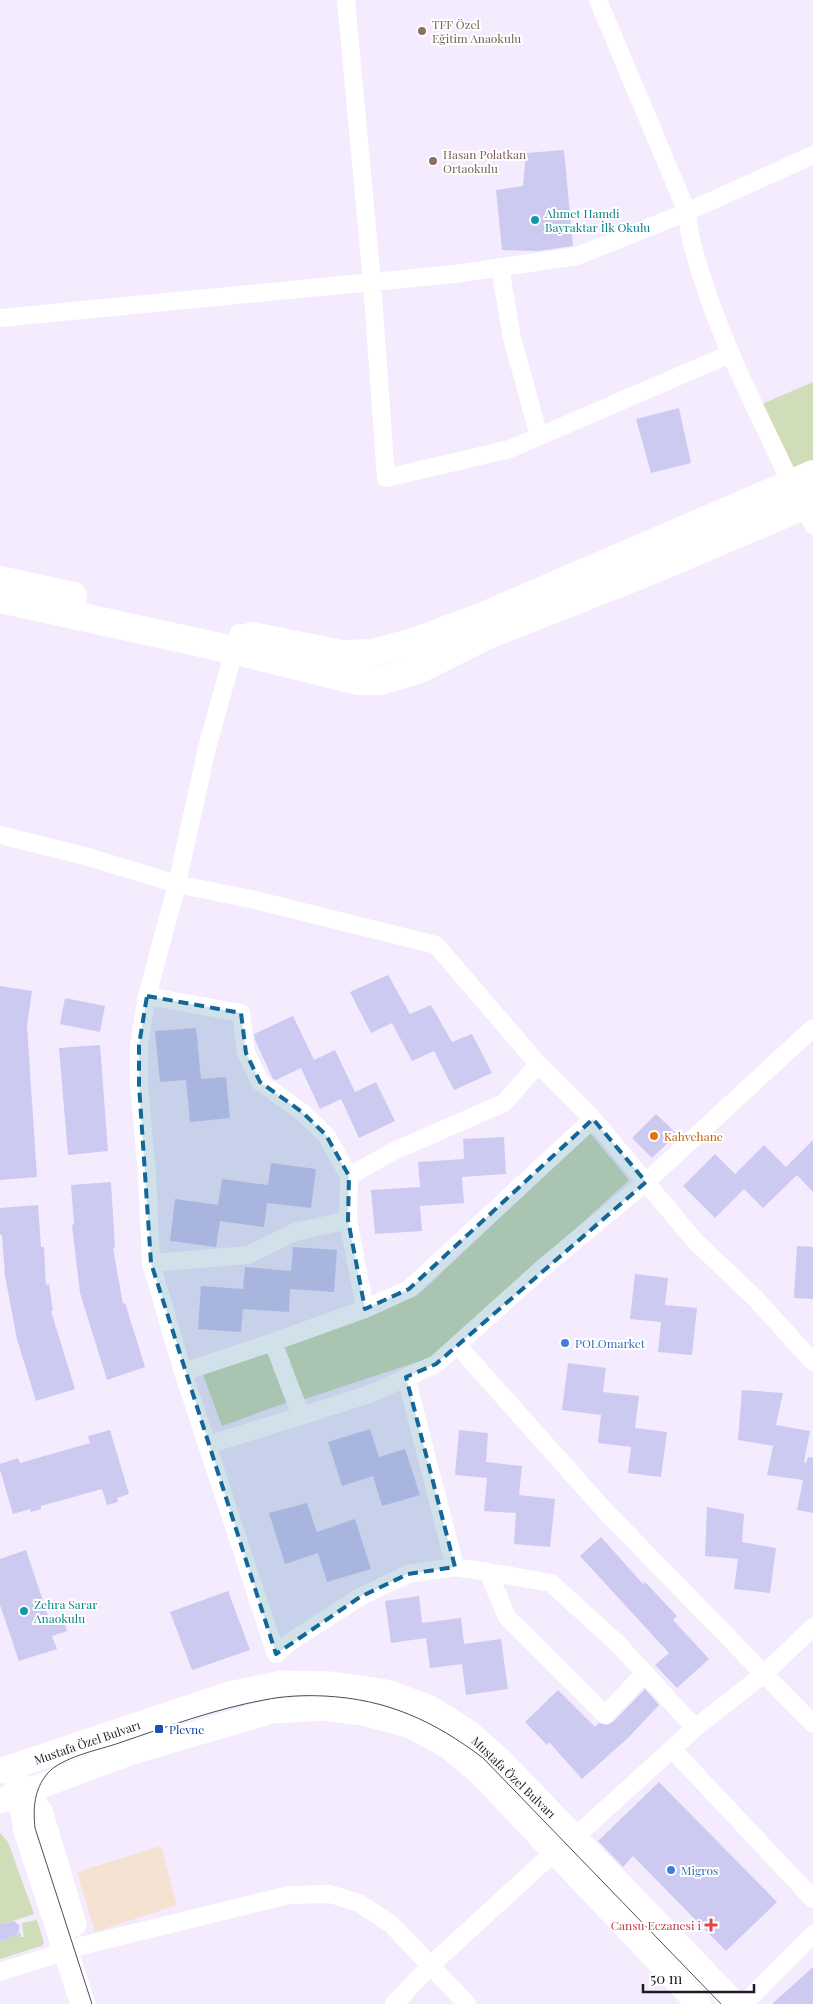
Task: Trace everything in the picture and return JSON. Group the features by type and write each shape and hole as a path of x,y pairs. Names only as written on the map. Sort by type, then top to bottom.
{"main road":[{"path":"0,600 236,642 341,654 373,653 413,642 807,498"},
{"path":"0,580 236,642"},
{"name":"Mustafa Özel Bulvarı","path":"6,1769 229,1694 282,1683 332,1684 387,1692 430,1708 468,1732 501,1761 565,1844 699,2004"},
{"name":"Mustafa Özel Bulvarı","path":"10,1797 132,1752 272,1711 325,1708 363,1712 411,1726 448,1746 565,1844 735,2004"},
{"path":"6,1769 10,1797 34,1802 44,1820 74,1949 84,2004"},
{"path":"74,1949 101,2004"}],"street":[{"path":"346,0 372,282 386,478 510,449 730,354"},
{"path":"598,0 686,212 689,238 713,312 730,354 807,498"},
{"path":"0,318 455,274 577,256 686,212 813,155"},
{"path":"500,267 512,338 539,436"},
{"path":"236,642 207,748 177,884 147,996 139,1045 139,1085 147,1173 151,1262 183,1372 276,1654 282,1683"},
{"path":"0,835 84,856 177,884 255,900 436,945 538,1064 594,1119 695,1241 756,1299 813,1362"},
{"path":"147,996 241,1013 246,1053 260,1082 302,1112 326,1135 349,1176 348,1220 365,1309"},
{"path":"207,1445 370,1394 436,1364 545,1266 646,1182 813,1028"},
{"path":"349,1176 394,1151 504,1103 538,1064"},
{"path":"183,1372 365,1309 409,1289 594,1119"},
{"path":"151,1262 248,1255 295,1232 348,1220"},
{"path":"273,1342 301,1416"},
{"path":"458,1346 607,1513 813,1724"},
{"path":"406,1377 455,1567"},
{"path":"276,1654 287,1644 360,1597 408,1574 455,1567 551,1583 618,1644 695,1728"},
{"path":"488,1572 507,1617 605,1715 644,1674"},
{"path":"394,2004 431,1965 565,1844 695,1728 765,1673 813,1627"},
{"path":"672,1749 813,1899"},
{"path":"0,1972 74,1949 289,1895 330,1894 359,1903 391,1924 467,2004"},
{"path":"744,2004 813,1934"}],"highlighted area":[{"path":"147,996 241,1013 246,1053 260,1082 302,1112 326,1135 349,1176 348,1220 365,1309 409,1289 593,1119 646,1182 436,1364 406,1377 455,1567 408,1574 360,1597 276,1654 151,1263 139,1085 139,1045"}],"shaded area":[{"path":"161,1846 177,1905 95,1932 77,1872"}],"green space":[{"path":"813,382 813,474 791,483 755,407"},
{"path":"590,1133 629,1180 457,1338 429,1358 302,1400 282,1345 418,1295"},
{"path":"269,1348 288,1402 222,1426 202,1372"},
{"path":"0,1833 8,1842 34,1914 0,1925"},
{"path":"37,1920 44,1943 41,1946 0,1959 0,1941 17,1935 20,1931 21,1937 24,1937 22,1923"}],"building":[{"name":"Ahmet Hamdi Bayraktar İlk Okulu","path":"564,150 573,246 538,251 502,250 496,190 523,186 526,153"},
{"path":"679,408 691,463 651,473 636,419"},
{"path":"388,975 410,1014 431,1005 452,1042 472,1034 492,1073 454,1090 434,1051 412,1061 392,1023 371,1033 350,992"},
{"path":"0,986 32,991 27,1026 37,1177 0,1180"},
{"path":"65,998 105,1006 100,1032 60,1024"},
{"path":"293,1016 314,1060 335,1050 355,1092 376,1082 395,1121 359,1138 341,1099 320,1109 301,1068 276,1080 273,1079 254,1034"},
{"path":"196,1028 201,1079 226,1077 230,1118 190,1122 186,1080 160,1082 155,1031"},
{"path":"100,1045 108,1151 68,1155 59,1048"},
{"name":"Kahvehane","path":"656,1114 677,1134 652,1158 632,1138"},
{"path":"504,1137 506,1174 462,1177 464,1203 420,1206 422,1231 375,1234 371,1190 420,1187 418,1162 464,1159 463,1139"},
{"path":"813,1140 813,1192 797,1175 763,1208 744,1189 715,1218 683,1186 715,1154 735,1174 764,1145 786,1167"},
{"path":"271,1163 316,1169 311,1208 267,1203 264,1227 220,1221 216,1247 170,1241 175,1199 218,1205 222,1179 268,1185"},
{"path":"111,1182 115,1248 113,1248 123,1304 125,1303 145,1367 107,1380 80,1293 72,1225 74,1224 71,1185"},
{"path":"38,1205 41,1247 44,1247 46,1285 49,1284 53,1311 51,1311 75,1389 36,1401 17,1339 5,1276 2,1235 0,1235 0,1208"},
{"path":"797,1246 813,1247 813,1299 794,1298"},
{"path":"293,1247 337,1250 334,1292 290,1289 289,1312 243,1309 241,1332 198,1329 201,1286 243,1289 245,1267 291,1271"},
{"path":"635,1274 668,1278 665,1305 697,1308 692,1355 658,1352 661,1322 630,1319"},
{"path":"568,1363 606,1368 603,1392 639,1396 635,1428 667,1432 661,1477 628,1473 631,1447 598,1443 601,1415 562,1410"},
{"path":"742,1390 783,1393 776,1425 810,1431 804,1462 806,1463 808,1457 813,1458 813,1513 797,1510 803,1480 767,1475 773,1446 738,1440"},
{"path":"370,1429 379,1457 405,1449 420,1495 382,1506 373,1476 342,1486 328,1442"},
{"path":"110,1430 129,1494 117,1498 118,1502 107,1505 102,1489 41,1506 41,1509 31,1512 30,1509 13,1514 0,1470 0,1464 18,1458 20,1463 90,1443 88,1436"},
{"path":"459,1430 488,1433 486,1462 522,1466 519,1495 555,1499 550,1547 514,1544 516,1513 484,1511 487,1478 455,1475"},
{"path":"307,1503 317,1532 355,1519 371,1569 327,1582 318,1553 285,1564 269,1513"},
{"path":"707,1507 744,1514 742,1542 776,1548 770,1593 734,1589 738,1559 705,1556"},
{"path":"601,1537 643,1584 645,1582 677,1616 673,1620 709,1659 677,1688 655,1665 669,1653 580,1556"},
{"name":"Zehra Sarar Anaokulu","path":"26,1550 50,1622 63,1617 67,1631 52,1636 57,1649 19,1661 0,1605 0,1559"},
{"path":"228,1591 250,1650 192,1670 170,1612"},
{"path":"419,1596 422,1623 461,1618 464,1644 501,1639 508,1689 466,1695 462,1664 430,1668 426,1638 391,1643 385,1601"},
{"path":"645,1689 659,1705 628,1738 582,1779 549,1742 547,1745 525,1722 558,1690 595,1727 599,1723 607,1725 613,1722"},
{"path":"659,1782 777,1902 726,1951 633,1856 623,1867 598,1841"},
{"path":"14,1921 20,1926 17,1935 0,1941 0,1925"},
{"path":"813,1967 813,2004 772,2004"}],"tram line":[{"path":"92,2004 35,1828 35,1800 39,1786 47,1774 61,1763 81,1755 227,1708 264,1700 309,1696 347,1698 389,1707 409,1714 446,1733 483,1758 721,2004"}],"place":[{"name":"TFF Özel Eğitim Anaokulu","path":"422,31"},
{"name":"Hasan Polatkan Ortaokulu","path":"433,161"},
{"name":"Ahmet Hamdi Bayraktar İlk Okulu","path":"535,220"},
{"name":"Kahvehane","path":"654,1136"},
{"name":"POLOmarket","path":"565,1343"},
{"name":"Zehra Sarar Anaokulu","path":"24,1611"},
{"name":"Plevne","path":"159,1729"},
{"name":"Migros","path":"671,1870"},
{"name":"Cansu Eczanesi i","path":"711,1925"}]}
